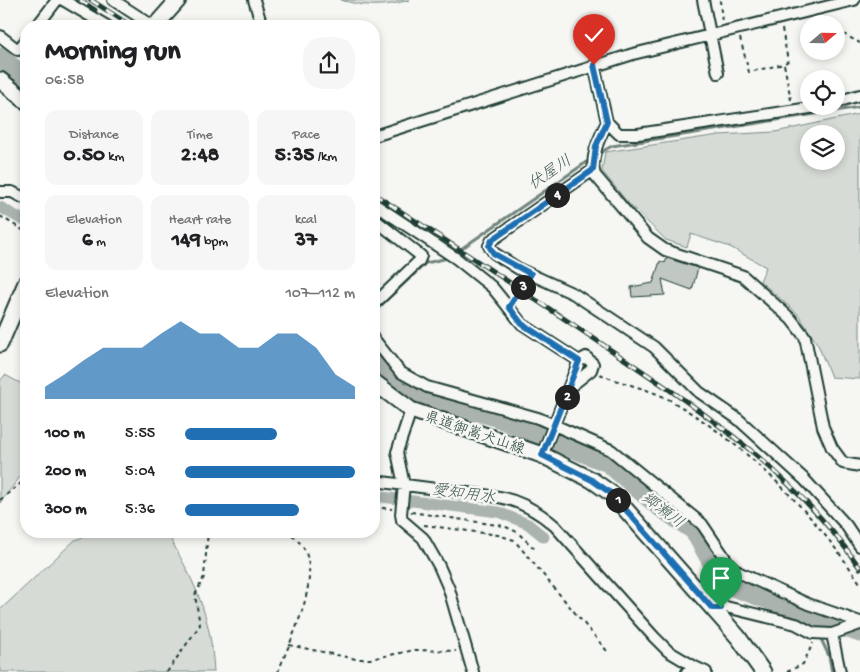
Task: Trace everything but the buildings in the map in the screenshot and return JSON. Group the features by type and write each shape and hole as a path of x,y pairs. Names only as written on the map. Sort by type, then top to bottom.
{"main road":[{"path":"160,20 178,0"},
{"path":"0,80 20,96"},
{"path":"0,344 20,297"},
{"name":"県道御嵩犬山線","path":"380,387 410,410 544,451 612,494 738,637 763,672"}],"street":[{"path":"42,20 57,0"},
{"path":"63,0 96,20"},
{"path":"114,0 145,20"},
{"path":"254,0 260,20"},
{"path":"703,0 718,72"},
{"path":"380,134 594,65 854,0"},
{"path":"0,36 18,50 20,48"},
{"path":"594,65 607,122 619,134 638,134 800,109"},
{"path":"845,99 860,95"},
{"path":"607,122 596,146 593,170 648,238 665,250 743,276 791,319 805,337 818,404 832,448 843,463 860,466"},
{"path":"593,170 492,240 489,246 494,254 574,294 654,347 699,392 738,419 804,479 846,525 860,546"},
{"path":"0,192 12,192 20,195"},
{"path":"380,208 457,259 492,287 522,324 579,361"},
{"path":"380,224 421,256 419,261 380,298"},
{"path":"380,347 400,372 427,387 556,424 610,450 692,515 710,532 729,564 738,572 808,604 859,623"},
{"path":"544,451 571,386 579,361 586,357 591,360 593,364 591,370 571,386"},
{"path":"410,410 397,452 404,485 401,511 402,520 420,534 439,566 449,588 473,672"},
{"path":"380,482 510,500 536,511 555,526 668,651 691,670 706,672"},
{"path":"712,608 726,607 796,624 813,633 830,634 859,623"},
{"path":"830,634 840,672"}],"path":[{"path":"720,0 722,32"},
{"path":"740,36 749,72 784,64 788,61 781,27 785,22"},
{"path":"845,35 860,43"},
{"path":"784,64 793,110"},
{"path":"0,216 20,228"},
{"path":"509,307 531,274"},
{"path":"591,370 668,399 720,432 775,480 795,501 838,551 860,583"},
{"path":"0,500 20,484"},
{"path":"380,508 504,526 517,532 535,549"},
{"path":"420,534 424,525 498,535 514,540 608,651"},
{"path":"167,672 200,625 195,596 204,577 207,538"},
{"path":"278,672 304,604 308,588 309,563 305,549 295,538"},
{"path":"787,672 803,664 813,644 813,633"},
{"path":"289,645 356,659 370,659 415,650 466,651"}],"shaded area":[{"path":"341,0 409,0 375,5"},
{"path":"860,114 860,379 831,377 818,345 798,314 760,281 766,267 730,247 691,234 687,247 666,240 628,203 602,171 605,152 719,135 775,132 800,127 800,170 845,170 845,125 808,125"},
{"path":"5,375 20,383 20,477 0,503 0,381"},
{"path":"80,538 170,538 193,582 205,615 214,672 0,672 0,610 75,540"}],"waterway":[{"name":"郷瀬川","path":"0,57 20,73"},
{"name":"伏屋川","path":"596,155 612,146 860,107"},
{"name":"伏屋川","path":"380,306 426,263 448,258 591,159"},
{"name":"愛知用水","path":"0,207 20,219"},
{"name":"郷瀬川","path":"380,367 392,380 427,399 493,416 608,463 658,506 694,531 716,570 733,587 860,633"},
{"name":"愛知用水","path":"380,497 498,512 528,524 544,537"},
{"path":"815,618 814,624 829,656 832,672"}],"railway":[{"path":"80,0 95,10"},
{"path":"91,0 122,20"},
{"path":"380,198 574,325 674,393 742,443 804,500 833,532 860,568"}],"route":[{"path":"594,65 607,122 596,146 593,170 492,240 489,246 494,254 531,274 509,307 522,324 579,361 571,386 542,455 592,480 612,494 712,608 721,608"}]}
